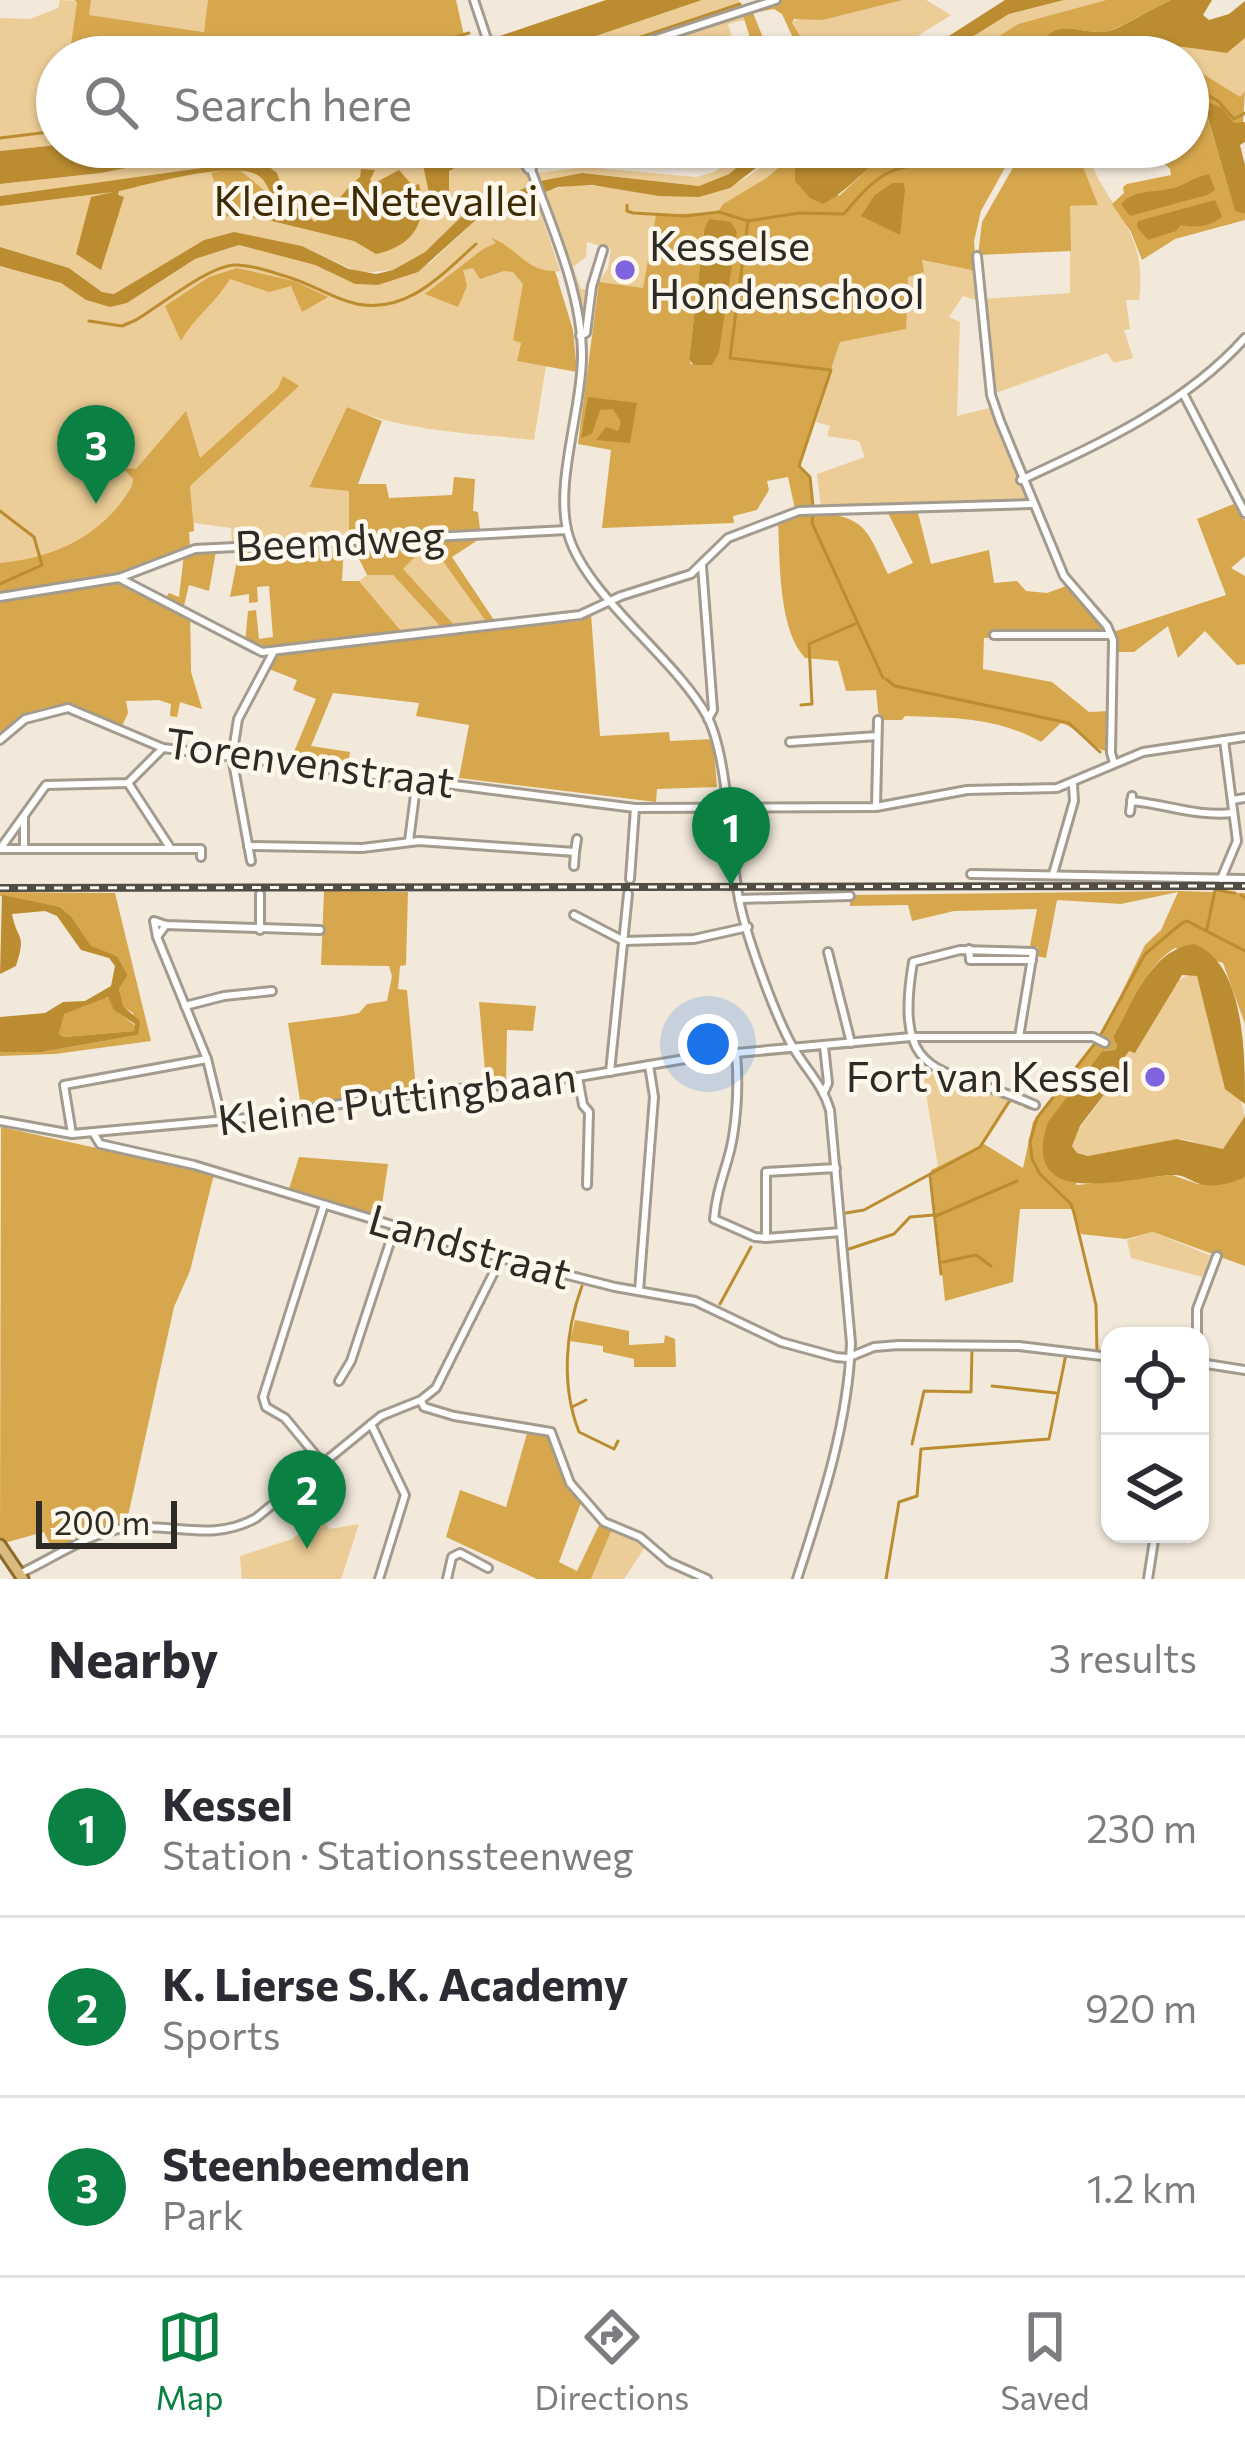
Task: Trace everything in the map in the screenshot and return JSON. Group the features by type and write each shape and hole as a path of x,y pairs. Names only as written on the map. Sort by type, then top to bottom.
{"main road":[{"path":"0,1545 21,1576"}],"street":[{"path":"474,0 486,36"},
{"path":"665,36 776,0"},
{"path":"526,168 532,174"},
{"path":"530,168 565,271 580,336 581,371 565,502 567,530 583,566 708,719 739,898 794,1049 824,1092 832,1122 850,1357 841,1431 798,1575 810,1579"},
{"path":"580,336 586,333 603,250"},
{"path":"977,256 991,395 1031,504 1064,576 1111,635 1114,763"},
{"path":"577,315 588,314"},
{"path":"1022,480 1129,428 1183,393 1245,338"},
{"path":"1183,393 1245,513"},
{"path":"119,578 252,650 269,654 580,615 676,581 702,566 736,534 799,511 1031,504"},
{"name":"Beemdweg","path":"0,597 119,578 195,549 567,530"},
{"path":"702,566 713,710 708,719"},
{"path":"994,635 1111,635"},
{"path":"251,861 232,757 238,719 269,654"},
{"name":"Torenvenstraat","path":"0,740 26,719 68,709 163,748 635,808 876,807 967,790 1044,790 1073,784"},
{"path":"876,807 878,720"},
{"path":"790,742 878,736"},
{"path":"1053,874 1076,795 1073,784 1114,763 1163,747 1245,737"},
{"path":"1221,879 1241,839 1224,740"},
{"path":"0,849 46,785 128,783 163,748"},
{"path":"409,842 417,778"},
{"path":"128,783 171,849"},
{"path":"1130,812 1131,798 1200,816 1233,813"},
{"path":"1232,800 1245,798"},
{"path":"630,878 635,808"},
{"path":"24,849 25,815"},
{"path":"158,849 164,838"},
{"path":"574,866 577,839"},
{"path":"248,846 362,848 409,842 575,852"},
{"path":"0,849 201,849 201,857"},
{"path":"971,874 1245,879"},
{"path":"260,894 260,930"},
{"path":"610,1072 628,894"},
{"path":"739,898 850,896"},
{"path":"574,915 624,941 694,939 748,927"},
{"path":"222,1121 207,1059 157,938 166,925 320,930"},
{"path":"1019,1037 1033,952 968,949 913,962 911,1037 921,1058 941,1073 1035,1105"},
{"path":"828,952 851,1043"},
{"path":"184,1006 272,991"},
{"name":"Kleine Puttingbaan","path":"0,1121 72,1134 222,1121 399,1095 911,1037 1093,1037 1105,1042"},
{"path":"824,1046 828,1083 824,1092"},
{"path":"736,1054 728,1158 717,1183 713,1219 755,1238 842,1232"},
{"path":"72,1134 64,1085 207,1059"},
{"path":"639,1291 653,1097 649,1065"},
{"path":"578,1077 583,1105 590,1112 587,1185"},
{"name":"Landstraat","path":"94,1132 100,1144 194,1165 501,1258 695,1301 792,1346 850,1357"},
{"path":"766,1238 766,1172 836,1168"},
{"path":"323,1464 263,1402 324,1205"},
{"path":"339,1381 351,1361 395,1227"},
{"path":"1198,1327 1197,1309 1217,1256"},
{"path":"21,1576 107,1531 140,1527 206,1534 246,1524 371,1424 436,1388 501,1258"},
{"path":"850,1357 882,1345 1019,1346 1101,1356"},
{"path":"1209,1364 1245,1370"},
{"path":"421,1400 424,1407 454,1416 551,1432 570,1483 604,1522 637,1536 669,1562 707,1579"},
{"path":"371,1424 405,1495 379,1579"},
{"path":"1148,1579 1154,1543"},
{"path":"447,1579 452,1557 460,1553 488,1568"}],"green space":[{"path":"60,0 77,1 72,36 36,36 36,147 0,151 0,18 30,19 58,8"},
{"path":"91,0 208,0 205,32 88,15"},
{"path":"702,0 739,0 745,20 728,24 732,36 596,36"},
{"path":"903,0 926,0 951,15 918,36 799,36 791,23 800,18 823,20"},
{"path":"1064,0 1106,0 1018,24 999,36 974,36 1009,14"},
{"path":"1245,38 1241,98 1209,80 1209,51 1227,53"},
{"path":"126,168 202,168 0,196 0,184"},
{"name":"Kleine-Netevallei","path":"207,168 525,168 530,185 463,215 425,252 393,270 360,273 302,246 234,232 204,240 114,294 102,292 69,268 0,247 0,201 128,186"},
{"path":"596,168 696,177 736,168 699,186 582,173 540,181 537,173"},
{"path":"759,168 778,168 723,204 719,212 657,215 643,289 599,282 608,268 611,249 587,242 586,257 573,267 581,289 596,290 593,311 581,311 545,192 582,186 688,195 726,188"},
{"path":"1069,168 1093,168 1132,236 1138,254 1139,300 1126,300 1130,329 1124,330 1133,358 1114,363 1107,353 993,394 983,299 1070,293 1070,206 1097,205"},
{"path":"535,195 560,271 555,272 559,281 521,342 517,361 546,366 534,440 415,427 347,407 309,486 349,491 349,539 239,550 232,544 231,528 194,523 194,531 189,532 190,551 122,576 190,614 191,672 202,709 180,702 177,717 170,716 171,704 159,700 126,701 128,713 122,726 74,709 44,708 0,735 0,266 61,283 86,300 110,307 127,303 195,259 239,245 315,265 355,284 378,285 430,263 477,219"},
{"path":"921,260 976,271 979,301 963,296 949,317 960,322 957,416 993,407 1027,500 821,508 817,474 865,457 859,441 827,436 830,426 816,422 840,341 905,329 908,277"},
{"path":"429,542 489,624 455,627 402,569"},
{"path":"367,575 393,575 444,628 402,632 359,581"},
{"path":"1190,974 1197,976 1225,1088 1240,1098 1245,1116 1223,1149 1178,1139 1088,1156 1077,1153 1073,1137 1126,1066 1122,1061 1129,1051 1136,1052 1177,981"},
{"path":"937,1073 1014,1098 984,1144 938,1167 923,1075"},
{"path":"1153,1232 1214,1257 1206,1278 1131,1258 1127,1240"},
{"path":"321,1516 329,1529 359,1524 341,1579 242,1579 240,1556 292,1539"},
{"path":"612,1529 647,1544 624,1579 591,1579"}],"shaded area":[{"path":"74,0 91,0 89,15 204,32 208,0 456,0 464,35 72,36"},
{"path":"606,0 702,0 596,36 500,36"},
{"path":"767,0 903,0 823,20 794,19 800,36 792,36 782,14 774,9 753,13 762,36 749,36 741,9"},
{"path":"1005,0 1064,0 1009,14 974,36 949,36"},
{"path":"1106,0 1171,0 1109,31 1066,28 1048,36 999,36 1018,24"},
{"path":"1171,0 1212,0 1203,15 1209,20 1229,14 1245,1 1245,38 1227,53 1209,51 1209,36 1048,36 1057,29 1097,32 1120,26"},
{"path":"1209,78 1240,97 1245,91 1243,123 1234,124 1209,109"},
{"path":"1209,102 1222,108 1234,123 1245,122 1245,142 1240,145 1245,214 1235,211 1209,122"},
{"path":"1209,123 1235,210 1245,214 1245,220 1175,239 1142,260 1112,204 1127,184 1171,175 1170,169 1209,168"},
{"path":"36,147 36,168 126,168 0,184 0,151"},
{"path":"202,168 271,168 287,201 315,222 360,177 361,169 375,170 373,184 399,170 413,186 419,184 422,210 409,238 376,254 354,241 272,221 277,209 268,187 248,171 170,179 119,191 124,197 101,270 76,254 91,197 113,192 0,206 0,196"},
{"path":"237,168 270,195 277,209 272,221 237,215 212,219 219,193 211,173"},
{"path":"424,168 454,168 449,171 449,194 442,200 429,193"},
{"path":"736,168 756,168 730,188 699,197 592,185 558,187 477,219 418,272 378,285 355,284 315,265 239,245 195,259 127,303 110,307 86,300 61,283 0,266 0,247 69,268 102,292 114,294 204,240 234,232 302,246 349,269 376,274 425,252 463,215 540,181 582,173 699,186"},
{"path":"778,168 816,168 839,196 869,168 1005,168 981,211 974,241 976,271 922,260 924,272 908,277 906,329 840,342 800,466 810,477 813,507 795,509 788,477 767,481 769,490 757,510 733,516 734,523 602,528 611,450 578,444 599,282 643,288 656,215 718,212","holes":["704,230 712,365 689,360"]},
{"path":"795,168 870,168 823,204 810,198 795,181"},
{"path":"1013,168 1083,168 1098,205 1070,206 1071,251 978,255 982,222"},
{"path":"1209,174 1215,190 1207,195 1130,216 1121,204 1134,195 1176,187"},
{"path":"892,183 903,183 905,189 900,235 861,216 875,195"},
{"path":"1215,200 1222,216 1208,224 1181,225 1148,240 1137,227 1138,221"},
{"path":"709,219 731,222 737,232 719,352 712,365 694,365 689,360"},
{"path":"491,238 536,267 555,271 573,330 577,372 517,361 521,343 513,340 523,284 513,272 480,279 473,268 463,270 467,286 458,307 425,294 496,243"},
{"path":"237,268 294,281 328,297 302,312 291,286 269,292 230,279 181,341 165,306 209,277"},
{"path":"283,376 299,386 190,486 194,531 189,532 190,551 216,551 209,591 189,585 183,610 190,614 191,672 202,709 180,702 177,717 170,716 171,704 159,700 126,701 128,713 122,726 74,709 44,708 0,735 0,563 40,556 92,531 132,486 133,479 123,468 136,469 186,411 200,458 278,388","holes":["184,554 179,597 169,593 165,599 122,576"]},
{"path":"588,397 637,403 630,443 596,440 606,427 618,431 621,422 613,409 600,410 592,434 581,438"},
{"path":"347,407 382,421 358,484 386,484 389,498 452,495 454,477 475,479 473,511 478,512 481,538 452,557 500,629 581,621 591,614 600,736 669,732 670,741 713,739 717,787 657,789 656,802 459,778 469,725 416,716 419,703 333,693 311,746 350,752 348,765 291,759 316,699 293,690 297,680 269,669 285,647 258,648 245,643 248,611 256,610 259,639 273,637 269,586 257,587 258,602 249,603 249,594 230,597 239,550 344,543 342,581 359,581 402,632 442,628 393,575 367,575 349,539 349,491 309,487","holes":["430,543 488,624 456,627 403,569"]},
{"path":"1236,503 1245,521 1245,556 1231,568 1245,576 1245,664 1237,665 1205,631 1178,658 1168,626 1134,652 1116,652 1113,632 1226,595 1197,519"},
{"path":"810,511 842,517 861,527 888,574 913,563 888,513 918,513 931,564 989,550 994,583 1017,581 1026,591 1047,593 1069,585 1104,633 990,633 984,638 983,669 1052,682 1089,712 1108,711 1108,752 1061,723 1041,742 975,720 905,716 879,720 876,690 846,691 838,661 805,658 790,630 782,593 778,521"},
{"path":"324,891 408,892 406,965 400,966 398,989 407,990 416,1089 301,1107 288,1023 359,1013 367,1004 387,1001 392,976 389,966 321,965"},
{"path":"1179,891 1245,893 1245,1024 1223,963 1175,948 1139,988 1113,1037 1115,1050 1102,1051 1048,1123 1077,1185 1172,1175 1198,1184 1217,1184 1245,1177 1245,1266 1153,1232 1126,1239 1081,1234 1073,1209 1020,1209 1013,1282 945,1301 931,1170 984,1144 1023,1168 1033,1122 1100,1037 1145,945 1161,930 1178,892 1121,904 1057,900 1046,958 1036,956 1038,947 1030,946 1037,909 954,911 912,921 908,905 850,906 850,895"},
{"path":"0,892 115,893 151,1041 55,1054 0,1056 0,1052 42,1052 138,1035 133,1013 121,1005 119,989 128,975 117,956 91,947 60,907 0,896"},
{"path":"2,895 60,907 91,946 117,956 128,975 119,989 123,1006 140,1021 138,1035 42,1052 0,1052 0,1017 45,1013 63,1002 85,1001 111,986 115,966 109,958 81,950 57,916 45,911 12,914 21,942 19,955 16,966 0,974","holes":["108,997 114,1010 135,1024 134,1031 59,1034 64,1014"]},
{"path":"1194,944 1211,954 1233,990 1242,1036 1245,1104 1225,1089 1197,976 1182,975 1135,1053 1129,1051 1122,1061 1126,1066 1080,1126 1072,1146 1088,1156 1177,1139 1223,1149 1245,1116 1245,1177 1211,1185 1174,1175 1107,1183 1063,1179 1049,1169 1043,1151 1048,1122 1102,1051 1115,1050 1113,1037 1154,967 1179,948"},
{"path":"106,997 136,1026 134,1031 59,1034 63,1014"},
{"path":"479,1002 536,1006 533,1031 507,1030 506,1080 486,1082"},
{"path":"1,1127 214,1174 190,1271 174,1307 126,1525 87,1536 55,1555 44,1532 4,1543 0,1537"},
{"path":"299,1157 388,1164 380,1218 289,1189"},
{"path":"575,1320 629,1331 629,1345 664,1343 665,1335 675,1339 676,1367 634,1367 634,1359 603,1352 603,1346 570,1341"},
{"path":"528,1430 551,1435 566,1478 582,1500 559,1562 577,1571 601,1521 612,1529 591,1579 537,1579 446,1537 460,1490 506,1507"}],"waterway":[{"path":"644,36 740,4"},
{"path":"459,36 469,33"},
{"path":"1209,96 1234,119 1245,113"},
{"path":"0,138 36,134"},
{"path":"627,205 633,213 686,216 719,212 748,221 799,213 844,214 879,178 902,168"},
{"path":"748,221 730,358 831,370 799,466 810,477 813,506"},
{"path":"89,321 122,326 197,280 233,265 288,277 357,304 392,303 423,289 476,244"},
{"path":"0,511 34,537 42,565 0,584"},
{"path":"813,511 812,523 883,678"},
{"path":"801,705 812,704 809,644 857,623"},
{"path":"886,679 895,686 1069,723 1100,752"},
{"path":"1215,890 1235,893"},
{"path":"1207,929 1215,890"},
{"path":"1241,895 1245,898"},
{"path":"1100,1036 1145,954 1182,923 1187,921 1245,951"},
{"path":"1096,1042 1037,1118 1030,1141 1040,1174 1071,1204 1074,1213 1096,1305 1097,1352"},
{"path":"846,1213 864,1210 980,1147 1008,1103 1020,1104"},
{"path":"1025,1106 1030,1108"},
{"path":"930,1175 941,1274"},
{"path":"936,1216 1017,1181"},
{"path":"849,1249 894,1234 910,1217 934,1215"},
{"path":"720,1304 751,1247"},
{"path":"943,1262 976,1255 991,1266"},
{"path":"582,1286 567,1359 573,1414 579,1432 614,1449 618,1441"},
{"path":"912,1444 924,1391 971,1392 972,1349"},
{"path":"886,1579 899,1502 917,1496 921,1449 1049,1439 1066,1354"},
{"path":"1079,1356 1097,1359"},
{"path":"992,1386 1056,1393"},
{"path":"572,1407 586,1400"}],"railway":[{"path":"0,888 1245,886"}],"place":[{"name":"Kesselse Hondenschool","path":"625,270"},
{"name":"Steenbeemden","path":"96,504"},
{"name":"Kessel","path":"731,886"},
{"name":"Fort van Kessel","path":"1155,1077"},
{"name":"K. Lierse S.K. Academy","path":"307,1549"}]}
